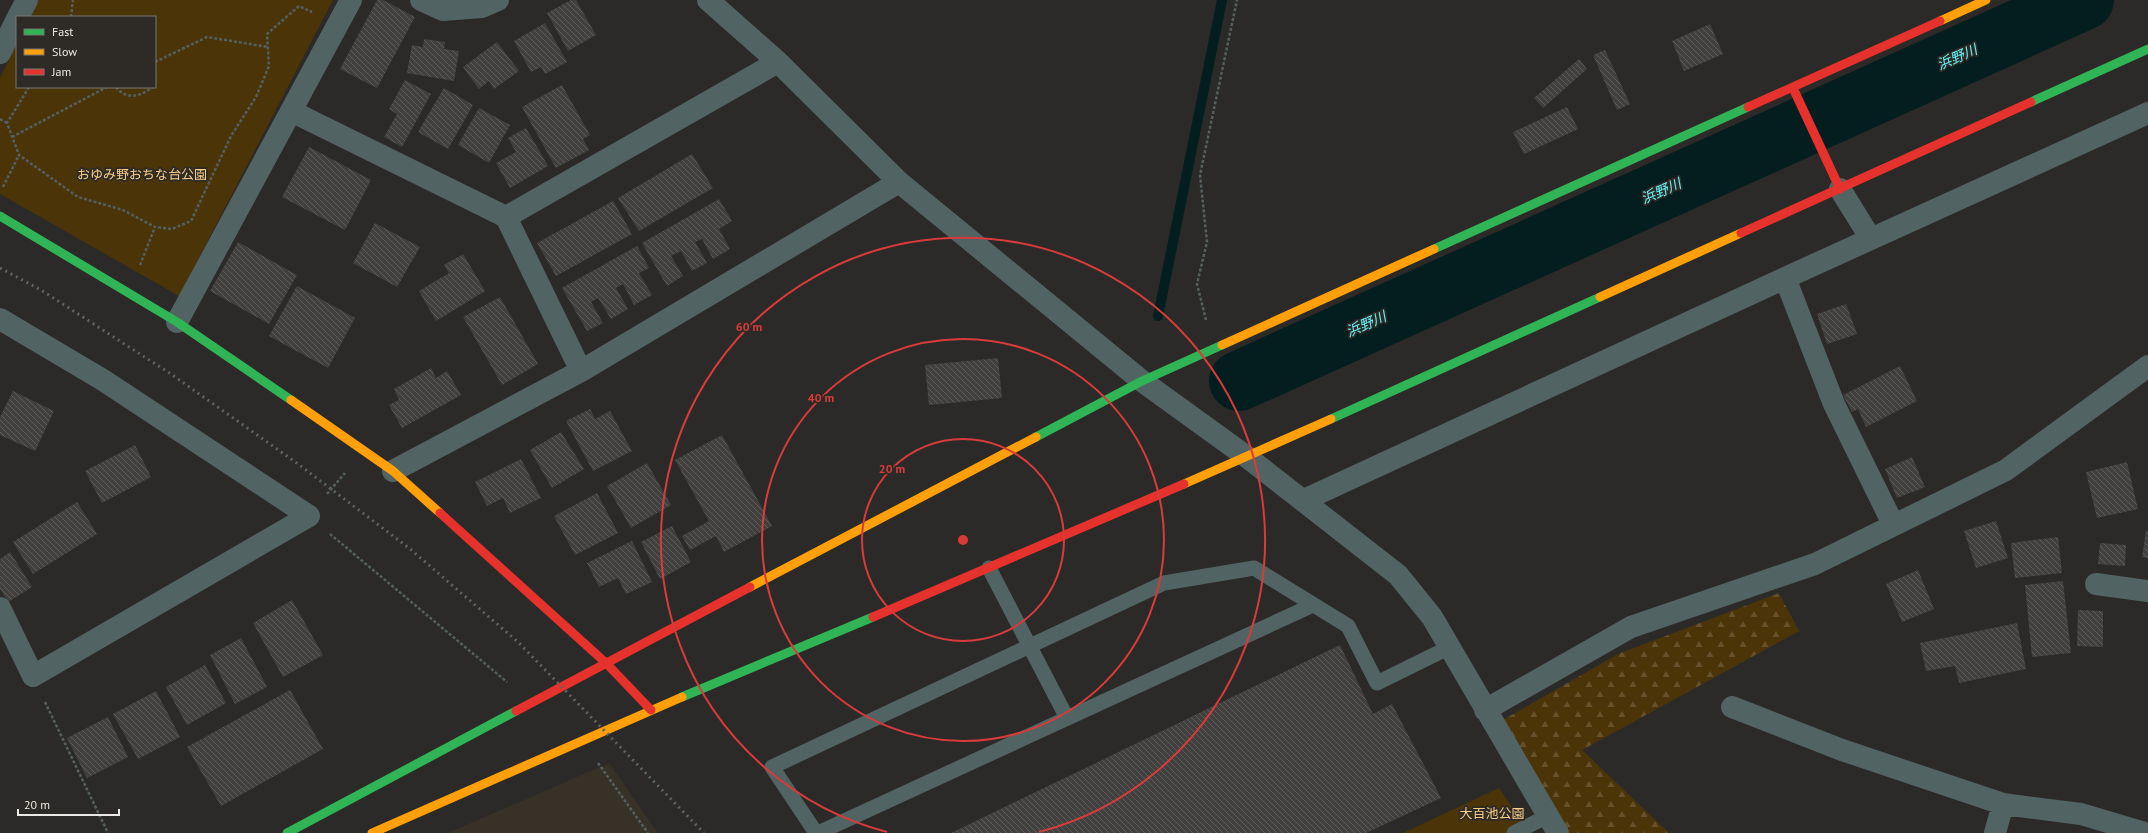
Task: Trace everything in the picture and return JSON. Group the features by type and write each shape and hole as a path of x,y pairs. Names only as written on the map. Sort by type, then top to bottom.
{"street":[{"path":"19,16 27,0"},
{"path":"177,322 351,0"},
{"path":"421,0 442,10 465,4 482,7 498,0"},
{"path":"708,0 778,62 899,182 1142,381 1247,456 1398,575 1432,617 1553,825"},
{"path":"287,833 606,663 1142,381 1213,347 1793,88 1986,0"},
{"path":"0,54 16,22"},
{"path":"372,833 651,710 990,568 1247,456 2148,49"},
{"path":"506,218 778,62"},
{"path":"1793,88 1840,189 1871,239"},
{"path":"291,111 506,218 581,371"},
{"path":"1304,500 1785,278 2148,113"},
{"path":"393,471 581,371 899,182"},
{"path":"0,216 177,322 393,471 606,663 651,710"},
{"path":"1785,278 1834,404 1893,524"},
{"path":"0,319 103,380 309,516 33,676 0,608"},
{"path":"1485,710 1631,627 1815,564 1893,524 2006,470 2148,366"},
{"path":"2096,584 2148,591"},
{"path":"1732,707 1842,750 2003,804 2081,814 2145,833"},
{"path":"1996,833 2003,804"}],"lane":[{"path":"990,568 1067,718"},
{"path":"1314,605 817,833 772,767 1164,583 1254,568 1314,605 1348,626 1377,683 1450,647"},
{"path":"1514,833 1553,825"}],"path":[{"path":"71,16 73,0"},
{"path":"1213,347 1197,284 1207,242 1200,175 1237,0"},
{"path":"0,119 7,123 19,155 78,196 123,210 155,227 172,229 192,221 231,136 256,97 269,66 267,34 299,6 338,23"},
{"path":"156,62 207,36 268,47"},
{"path":"7,123 28,88"},
{"path":"12,137 106,88"},
{"path":"118,88 128,95 137,96 146,93 151,88"},
{"path":"3,188 19,155"},
{"path":"129,293 155,227"},
{"path":"363,450 309,516 532,703"},
{"path":"33,676 108,833"},
{"path":"582,740 648,833"}],"shaded area":[{"path":"609,763 658,833 448,833"}],"green space":[{"name":"おゆみ野おちな台公園","path":"38,0 333,0 179,296 0,194 0,78 16,45 16,88 156,88 156,16 30,16"},
{"path":"1779,593 1799,631 1582,750 1669,833 1567,833 1503,720 1618,654"},
{"name":"大百池公園","path":"1499,788 1530,833 1403,833"}],"building":[{"path":"377,0 383,0 415,17 377,88 340,69"},
{"path":"571,0 576,0 596,35 568,51 547,13"},
{"path":"545,23 567,62 545,74 541,67 531,72 514,41"},
{"path":"1710,24 1723,54 1684,71 1672,41"},
{"path":"424,39 445,42 444,49 459,51 454,81 407,73 412,45 423,47"},
{"path":"497,42 519,71 494,89 489,81 479,89 463,67"},
{"path":"1605,50 1630,104 1617,110 1593,55"},
{"path":"1579,59 1587,69 1543,108 1534,98"},
{"path":"405,80 431,94 402,147 384,137 397,114 389,109"},
{"path":"562,85 590,135 583,139 589,150 556,168 522,107"},
{"path":"444,88 473,105 448,149 418,132"},
{"path":"1567,107 1578,129 1524,154 1513,132"},
{"path":"479,108 510,125 489,163 458,145"},
{"path":"526,128 548,166 510,188 496,163 516,152 508,138"},
{"path":"309,147 371,180 345,230 282,197"},
{"path":"692,154 713,188 639,231 618,198"},
{"path":"719,199 732,221 719,229 730,249 713,259 702,239 695,242 707,263 692,271 681,251 671,256 683,276 667,286 642,243"},
{"path":"613,201 632,234 556,276 537,243"},
{"path":"375,223 420,247 397,287 353,263"},
{"path":"238,242 297,275 269,324 210,291"},
{"path":"637,246 649,268 639,273 652,295 634,305 623,284 616,288 628,309 611,319 598,298 591,302 603,323 587,331 562,288"},
{"path":"463,254 485,291 436,321 419,291 449,273 444,265"},
{"path":"297,286 355,318 328,368 269,336"},
{"path":"500,297 538,364 502,385 463,317"},
{"path":"1846,304 1857,334 1827,344 1817,314"},
{"path":"998,358 1002,398 929,405 925,365"},
{"path":"1900,366 1917,401 1866,427 1858,409 1852,412 1843,395"},
{"path":"431,368 436,378 447,371 461,395 402,428 389,405 399,400 394,389"},
{"path":"13,391 54,411 35,451 0,435 0,417"},
{"path":"590,409 595,419 610,411 632,451 593,471 566,421"},
{"path":"561,432 584,469 552,488 530,450"},
{"path":"722,435 772,526 724,552 716,536 690,550 682,536 709,521 675,460"},
{"path":"135,445 151,477 102,503 85,471"},
{"path":"1912,457 1925,487 1897,498 1885,469"},
{"path":"521,459 541,498 510,513 503,498 487,506 475,482"},
{"path":"2127,462 2138,509 2097,518 2086,472"},
{"path":"647,463 671,505 631,528 607,486"},
{"path":"597,493 618,533 575,555 554,516"},
{"path":"77,502 97,534 33,574 13,542"},
{"path":"1996,521 2008,558 1976,568 1964,531"},
{"path":"672,526 691,562 660,579 641,542"},
{"path":"2146,531 2148,531 2148,558 2142,557"},
{"path":"2058,537 2062,573 2015,578 2011,543"},
{"path":"632,541 652,582 626,594 618,578 599,587 587,563"},
{"path":"2100,543 2126,545 2125,566 2098,564"},
{"path":"10,552 32,587 8,602 0,589 0,559"},
{"path":"1918,570 1934,609 1902,622 1886,584"},
{"path":"2063,581 2071,653 2032,657 2025,585"},
{"path":"292,600 323,655 283,677 253,623"},
{"path":"2078,610 2103,611 2103,647 2077,646"},
{"path":"2017,623 2026,669 1959,683 1955,666 1926,671 1920,643"},
{"path":"241,638 267,687 235,704 210,655"},
{"path":"1340,645 1373,714 1392,704 1441,798 1366,833 951,833"},
{"path":"205,665 226,703 187,725 166,687"},
{"path":"290,690 323,749 221,806 187,747"},
{"path":"156,691 180,737 138,759 113,714"},
{"path":"108,717 128,757 87,778 67,738"}],"waterway":[{"path":"1158,316 1222,0"},
{"name":"浜野川","path":"1239,381 2084,0"}],"railway":[{"path":"0,268 41,290 171,374 294,461 409,548 518,642 704,833"}],"traffic: fast":[{"path":"2031,102 2148,49"},
{"path":"1434,249 1748,107"},
{"path":"0,216 177,322 291,400"},
{"path":"1331,419 1600,297"},
{"path":"1036,437 1142,381 1222,345"},
{"path":"682,697 873,617"},
{"path":"287,833 516,711"}],"traffic: slow":[{"path":"1940,21 1986,0"},
{"path":"1600,297 1741,233"},
{"path":"1222,345 1434,249"},
{"path":"291,400 393,471 440,513"},
{"path":"1184,484 1331,419"},
{"path":"750,587 1036,437"},
{"path":"372,833 682,697"}],"traffic: jam":[{"path":"1748,107 1940,21"},
{"path":"1793,88 1840,189"},
{"path":"1741,233 2031,102"},
{"path":"873,617 1184,484"},
{"path":"440,513 606,663 651,710"},
{"path":"516,711 750,587"}]}
